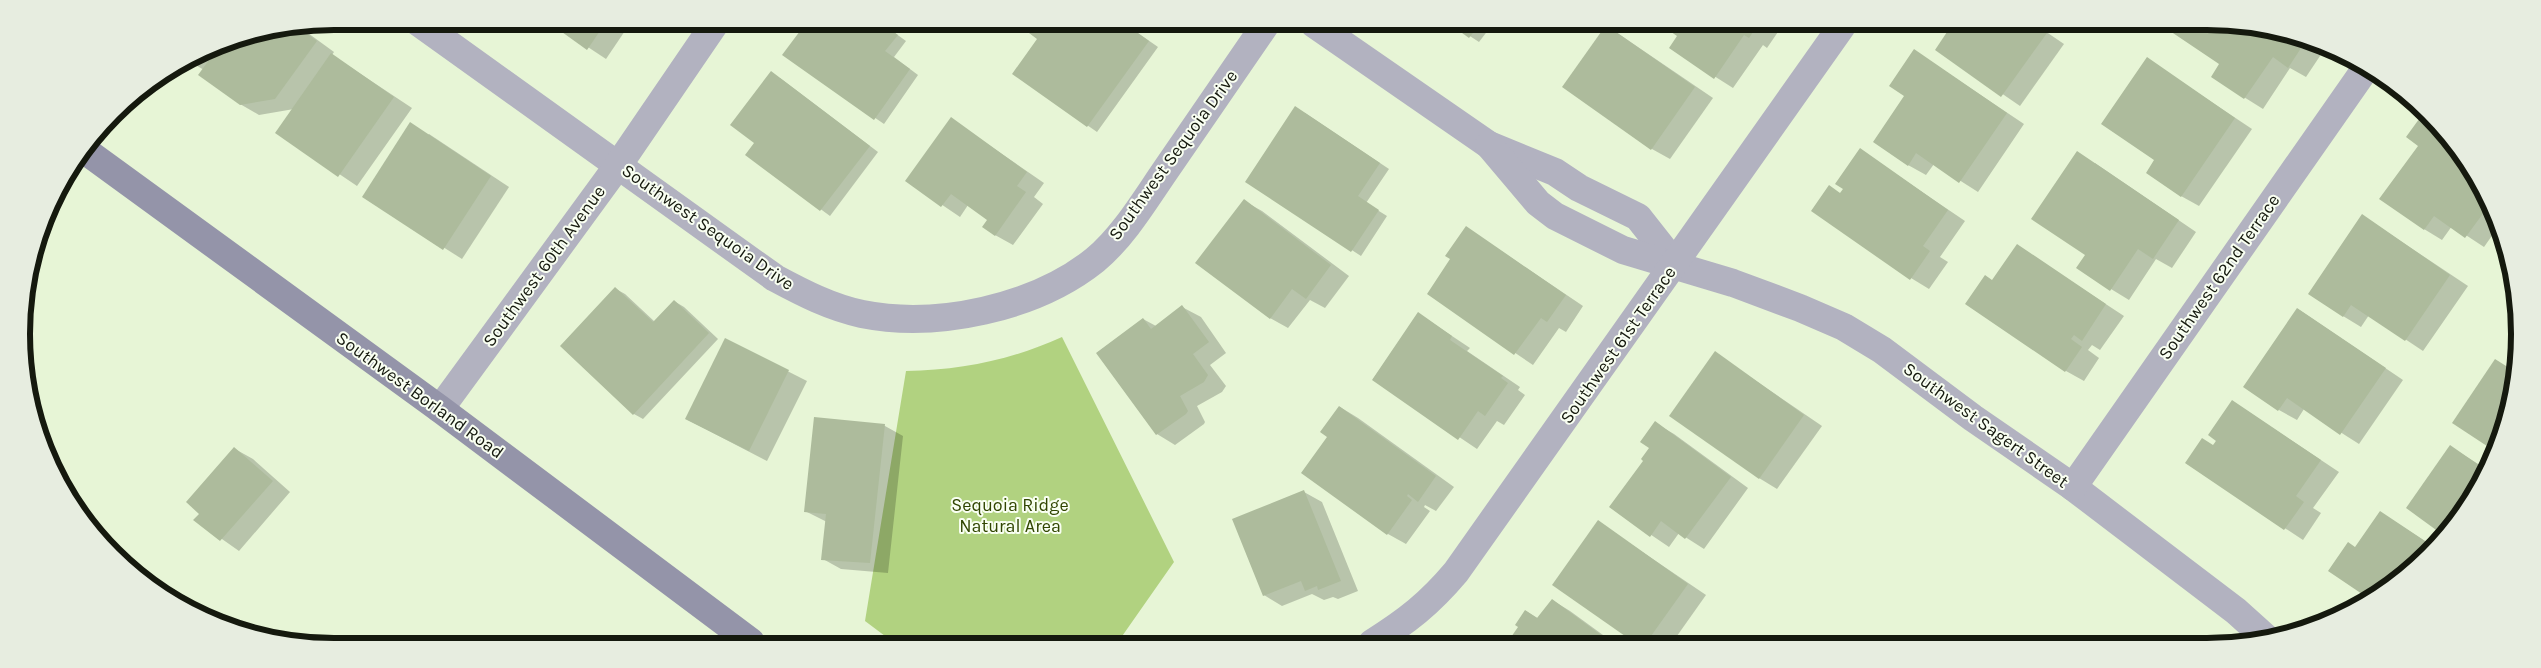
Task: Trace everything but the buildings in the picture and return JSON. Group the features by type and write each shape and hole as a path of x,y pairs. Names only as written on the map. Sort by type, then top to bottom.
{"main road":[{"name":"Southwest Borland Road","path":"89,154 440,409 746,638"}],"street":[{"name":"Southwest Sequoia Drive","path":"429,30 775,278 815,300 862,314 908,318 962,315 1014,304 1067,279 1096,259 1131,220 1262,30"},
{"name":"Southwest 60th Avenue","path":"440,409 618,164 710,30"},
{"name":"Southwest Sagert Street","path":"1323,30 1489,145 1555,172 1579,188 1638,217 1675,264"},
{"name":"Southwest 61st Terrace","path":"1380,638 1409,620 1434,598 1456,572 1839,30"},
{"name":"Southwest 62nd Terrace","path":"2073,487 2362,73"},
{"name":"Southwest Sagert Street","path":"1489,145 1538,203 1555,216 1623,250 1675,264 1742,286 1844,327 1882,350 1973,418 2073,487 2236,611 2260,633"}],"green space":[{"name":"Sequoia Ridge Natural Area","path":"1062,337 1174,562 1121,638 888,638 865,621 906,371 967,366 1005,358"}]}
